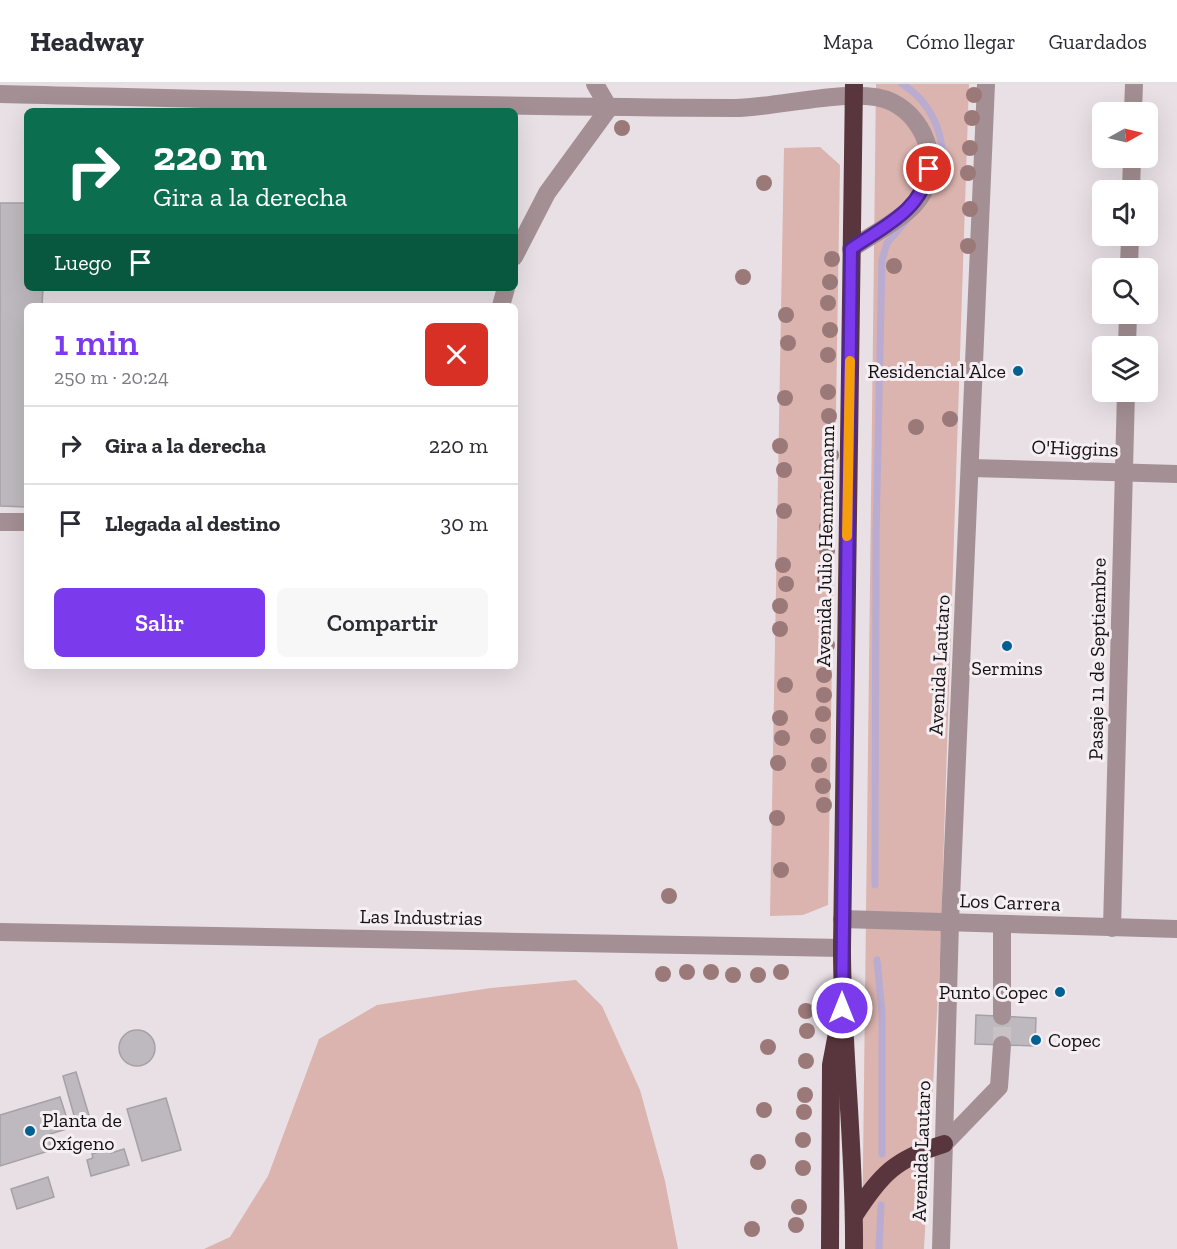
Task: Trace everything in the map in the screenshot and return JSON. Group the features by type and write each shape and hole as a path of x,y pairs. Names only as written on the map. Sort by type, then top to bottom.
{"highway":[{"name":"Avenida Julio Hemmelmann","path":"853,90 842,1008 848,1064 854,1249"},
{"name":"Avenida Julio Hemmelmann","path":"830,1249 831,1065 842,1008"},
{"path":"854,1216 874,1185 892,1167 918,1152 944,1144"}],"street":[{"path":"595,84 609,108"},
{"name":"Avenida Lautaro","path":"941,1249 950,922 986,84"},
{"path":"1133,102 1134,84"},
{"path":"0,94 609,108 763,108 853,90 882,98 905,110 922,130 928,148 929,169 924,188 914,206 851,249"},
{"path":"518,249 547,193 609,108"},
{"name":"Pasaje 11 de Septiembre","path":"1112,928 1126,402"},
{"name":"O'Higgins","path":"971,468 1177,474"},
{"path":"0,522 24,522"},
{"name":"Los Carrera","path":"842,919 1177,929"},
{"path":"1002,924 1002,1016"},
{"name":"Las Industrias","path":"0,932 842,948"},
{"path":"944,1144 999,1087 1002,1045"}],"shaded area":[{"path":"876,84 969,84 940,959 924,1249 862,1249"},
{"path":"820,147 840,165 828,905 803,915 770,916 784,148"},
{"path":"576,980 602,1006 640,1090 665,1181 678,1249 204,1249 230,1237 268,1176 319,1039 377,1005 491,988"}],"building":[{"path":"0,203 24,203 24,291 43,291 42,303 24,303 24,507 0,506"},
{"path":"976,1015 1036,1018 1035,1046 975,1044"},
{"path":"137,1030 150,1035 155,1048 150,1061 137,1066 124,1061 119,1048 124,1035"},
{"path":"76,1072 91,1122 77,1126 63,1076"},
{"name":"Planta de Oxígeno","path":"60,1097 70,1128 50,1134 55,1149 0,1166 0,1115"},
{"path":"166,1098 181,1150 142,1161 127,1109"},
{"path":"110,1149 111,1153 124,1149 129,1165 91,1176 87,1160 93,1158 92,1154"},
{"path":"48,1177 54,1197 17,1209 11,1189"}],"waterway":[{"path":"902,84 924,104 938,130 942,158 934,187"},
{"path":"875,885 876,535 882,260 887,243 906,221"},
{"path":"877,960 882,1012 882,1154"},
{"path":"879,1249 881,1205"}],"tunnel":[{"path":"1002,1016 1002,1045"}],"slow traffic":[{"path":"847,536 850,361"}],"place":[{"name":"Residencial Alce","path":"1018,371"},
{"name":"Sermins","path":"1007,646"},
{"name":"Punto Copec","path":"1060,992"},
{"name":"Copec","path":"1036,1040"},
{"name":"Planta de Oxígeno","path":"30,1131"}],"route":[{"path":"842,1008 851,249 914,206 927,182 929,169"}]}
